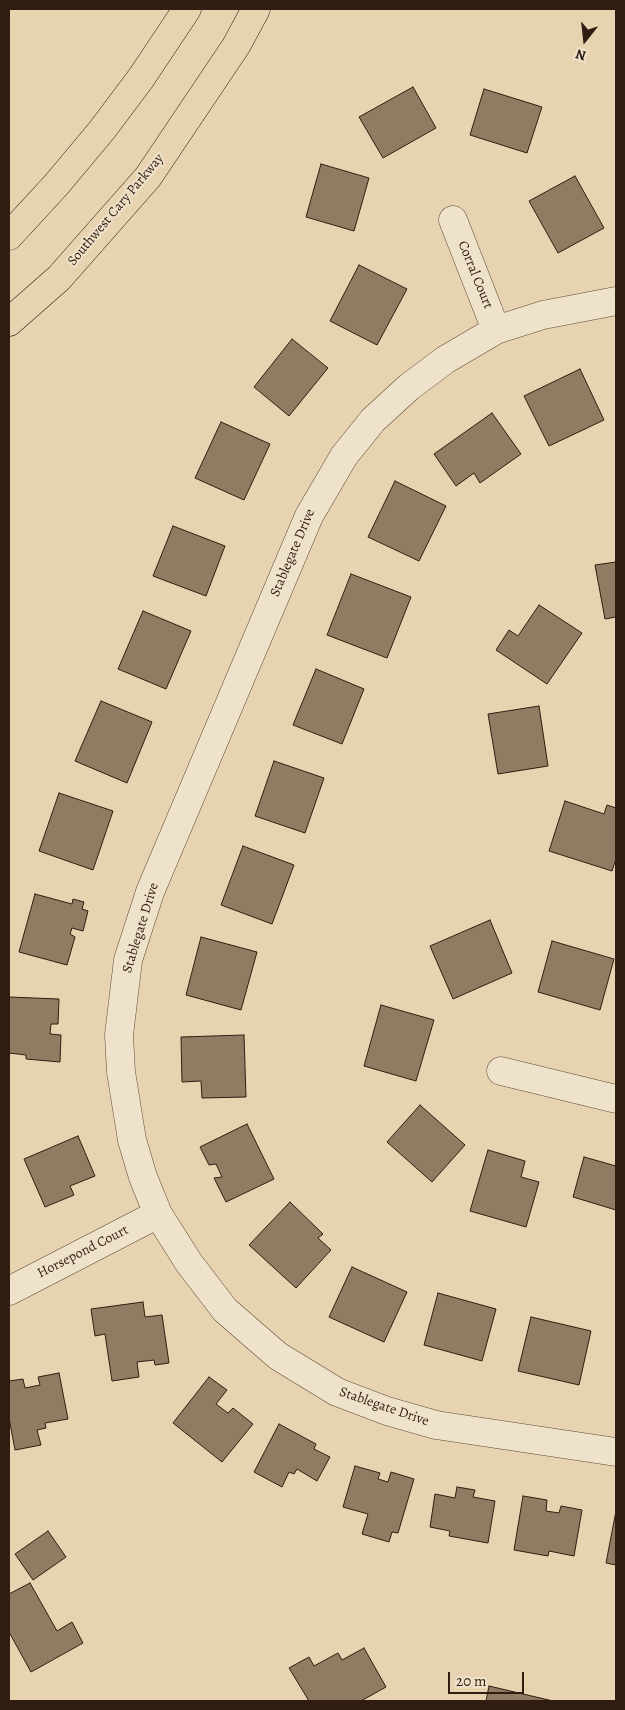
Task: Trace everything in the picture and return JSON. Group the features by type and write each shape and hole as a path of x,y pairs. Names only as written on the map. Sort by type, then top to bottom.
{"main road":[{"path":"9,236 56,185 102,130 141,78 187,9"},
{"name":"Southwest Cary Parkway","path":"9,322 59,278 148,177 236,46 256,9"}],"street":[{"name":"Corral Court","path":"454,220 496,330"},
{"name":"Stablegate Drive","path":"616,301 543,315 496,330 445,360 409,387 373,420 344,456 324,486 308,516 150,892 128,960 119,1035 121,1072 132,1140 143,1177 158,1214 189,1263 226,1310 278,1356 337,1392 387,1411 436,1425 616,1452"},
{"path":"501,1072 616,1099"},
{"name":"Horsepond Court","path":"9,1291 158,1214"}],"building":[{"path":"413,87 436,128 383,158 359,117"},
{"path":"484,89 542,107 527,153 470,135"},
{"path":"321,164 369,178 354,231 306,217"},
{"path":"575,176 604,228 558,253 529,201"},
{"path":"359,265 407,289 377,345 330,321"},
{"path":"292,339 328,368 289,416 254,387"},
{"path":"580,369 604,420 549,446 524,396"},
{"path":"492,413 521,454 480,483 474,473 456,486 434,454"},
{"path":"221,422 270,444 244,500 195,478"},
{"path":"395,481 446,506 419,561 368,537"},
{"path":"173,526 225,546 206,596 153,576"},
{"path":"616,562 616,617 605,619 595,565"},
{"path":"351,574 411,597 387,658 327,635"},
{"path":"539,605 582,633 547,684 496,650 509,630 518,636"},
{"path":"143,611 191,631 166,689 118,669"},
{"path":"316,669 364,689 342,744 293,725"},
{"path":"101,701 152,722 127,783 75,761"},
{"path":"539,706 548,766 498,774 488,714"},
{"path":"274,761 324,778 305,833 255,816"},
{"path":"59,793 113,811 93,870 39,851"},
{"path":"565,801 604,814 607,805 616,808 616,859 612,871 549,851"},
{"path":"243,846 294,865 272,924 221,905"},
{"path":"35,894 72,904 73,899 84,902 82,909 88,911 83,931 72,928 70,934 75,937 67,965 19,952"},
{"path":"490,920 512,973 453,999 430,946"},
{"path":"201,937 257,952 241,1010 186,995"},
{"path":"552,941 614,959 600,1010 538,992"},
{"path":"9,997 59,999 58,1024 51,1024 50,1034 61,1035 60,1062 26,1059 26,1055 9,1053"},
{"path":"381,1005 434,1020 416,1081 364,1066"},
{"path":"244,1035 246,1097 202,1098 201,1081 182,1082 181,1037"},
{"path":"420,1105 465,1145 432,1182 387,1142"},
{"path":"247,1124 274,1179 226,1202 214,1178 222,1177 216,1164 209,1165 200,1147"},
{"path":"78,1136 95,1176 70,1186 74,1195 45,1207 24,1159"},
{"path":"488,1150 525,1161 521,1177 539,1182 526,1227 470,1211"},
{"path":"584,1157 616,1166 616,1210 573,1197"},
{"path":"290,1202 323,1234 318,1238 331,1250 296,1288 249,1245"},
{"path":"352,1267 407,1292 384,1342 329,1317"},
{"path":"438,1293 496,1309 482,1361 424,1345"},
{"path":"143,1302 145,1317 162,1315 169,1363 155,1365 154,1360 137,1362 139,1377 112,1381 105,1334 95,1336 91,1309"},
{"path":"531,1317 591,1331 579,1385 518,1371"},
{"path":"59,1373 68,1419 45,1423 46,1428 37,1430 41,1445 15,1450 9,1418 9,1381 23,1379 25,1388 40,1385 38,1377"},
{"path":"209,1377 227,1390 216,1404 228,1413 233,1408 253,1424 222,1462 173,1423"},
{"path":"279,1424 316,1444 314,1449 330,1457 317,1481 297,1469 294,1474 289,1472 282,1487 254,1472"},
{"path":"355,1466 380,1473 378,1479 388,1482 391,1472 414,1479 398,1533 392,1532 389,1542 362,1534 368,1514 343,1507"},
{"path":"457,1487 475,1490 473,1497 495,1501 488,1543 449,1536 450,1531 430,1527 435,1494 455,1498"},
{"path":"523,1496 547,1500 546,1511 559,1513 561,1506 582,1510 574,1556 549,1551 548,1556 514,1550"},
{"path":"616,1511 616,1565 606,1563"},
{"path":"48,1531 66,1557 33,1580 15,1554"},
{"path":"30,1583 57,1631 72,1622 83,1643 31,1672 9,1632 9,1594"},
{"path":"364,1648 386,1687 361,1701 309,1701 289,1668 309,1657 314,1666 338,1653 342,1660"},
{"path":"489,1686 553,1701 486,1701"}]}
